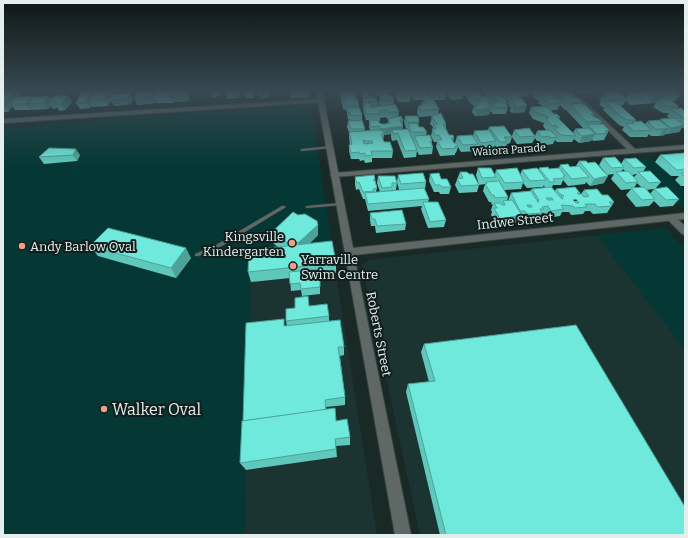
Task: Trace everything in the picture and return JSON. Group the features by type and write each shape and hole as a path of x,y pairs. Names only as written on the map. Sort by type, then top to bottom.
{"street":[{"path":"3,121 72,115"},
{"name":"Roberts Street","path":"324,115 334,175 403,535"},
{"path":"596,115 633,151"},
{"name":"Waiora Parade","path":"334,175 685,147"},
{"name":"Indwe Street","path":"349,252 685,216"},
{"path":"671,218 685,232"}],"lane":[{"path":"302,150 330,147"},
{"path":"307,207 340,204"},
{"path":"197,255 218,246 284,207"}],"shaded area":[{"path":"166,115 312,115 333,251 252,260 244,535 3,535 3,128 103,121 104,119"},
{"path":"651,158 685,190 685,207 680,207 631,159"},
{"path":"327,217 377,535 244,535 252,235"},
{"path":"665,228 685,249 685,535 420,535 362,265 368,260"},
{"path":"665,228 685,249 685,350 596,235"}],"building":[{"path":"432,115 442,115 446,124 443,124 449,135 453,135 454,138 451,138 458,146 455,146 456,148 442,149 437,140 442,140 439,135 435,135 432,129 436,129 434,124 438,124 431,117 433,117"},
{"path":"544,115 558,115 560,117 557,117 576,136 561,135 554,128 559,128 556,125 552,126 546,119 549,117"},
{"path":"580,115 592,115 602,121 587,122"},
{"path":"620,115 631,115 636,120 628,120"},
{"path":"680,115 685,115 685,119"},
{"path":"401,116 403,120 400,120 403,126 380,129 380,126 371,127 369,120 377,120 381,124 385,124 390,123 388,119"},
{"path":"405,116 418,116 419,122 407,122"},
{"path":"675,118 684,125 671,128 660,119"},
{"path":"362,120 365,129 351,129 348,121"},
{"path":"659,120 669,128 656,129 648,123 650,123 648,121"},
{"path":"641,121 652,130 634,131 626,124 634,123 632,122"},
{"path":"417,123 419,127 423,127 427,132 412,132 408,124"},
{"path":"587,124 603,124 609,130 605,131 608,133 597,134"},
{"path":"504,126 512,137 504,137 507,142 500,142 489,127"},
{"path":"529,128 535,136 520,137 514,130"},
{"path":"589,128 595,134 582,136 575,129"},
{"path":"408,129 417,150 405,151 398,133 393,134 392,130"},
{"path":"489,130 496,141 481,143 474,131"},
{"path":"550,130 557,137 542,137 537,131"},
{"path":"383,131 384,134 381,134 384,142 390,142 393,151 371,151 372,155 365,156 365,153 351,153 349,145 352,144 349,132","holes":["363,140 372,141 373,143 364,144"]},
{"path":"430,135 432,141 430,141 433,147 420,148 414,136"},
{"path":"472,135 478,144 463,145 457,136"},
{"path":"49,148 76,149 73,155 39,157"},
{"path":"685,153 685,169 677,170 660,155"},
{"path":"615,157 624,167 612,168 603,158"},
{"path":"636,158 646,167 634,168 624,159"},
{"path":"579,161 586,161 588,163 595,162 608,176 594,179"},
{"path":"568,164 570,167 579,166 589,177 572,179 560,165"},
{"path":"548,167 549,169 559,168 565,176 563,176 564,178 553,179 555,182 550,182 539,168"},
{"path":"478,168 491,168 496,177 482,178"},
{"path":"517,168 524,182 505,183 496,170"},
{"path":"537,168 546,180 530,181 522,170"},
{"path":"628,171 638,182 626,183 616,172"},
{"path":"650,171 661,182 649,183 638,172"},
{"path":"460,172 473,174 479,185 461,186 457,179 463,178"},
{"path":"423,173 426,182 401,184 398,175"},
{"path":"439,173 441,179 447,179 451,187 435,185 430,174"},
{"path":"374,175 375,179 373,180 375,181 377,188 373,189 374,191 363,192 355,177"},
{"path":"378,176 395,176 397,183 392,183 392,187 382,188"},
{"path":"499,181 508,197 495,198 485,184 487,184 486,182"},
{"path":"551,187 563,199 561,196 564,196 556,189 575,187 580,193 577,193 584,197 589,196 584,190 597,189 602,195 608,195 614,202 609,202 612,206 598,207 595,204 585,204 587,207 575,208 573,206 561,205 564,209 551,211 548,206 542,207 544,209 540,209 542,213 527,214 525,211 520,211 511,193 531,191 539,202 532,189","holes":["546,198 552,198 553,200 548,200","576,199 579,203 576,203 573,200"]},
{"path":"644,187 655,199 642,200 631,188"},
{"path":"667,187 679,199 666,200 654,189"},
{"path":"424,188 429,199 368,204 365,193"},
{"path":"512,200 522,215 500,219 494,208 497,208 494,203 505,205 503,201"},
{"path":"423,202 438,202 446,220 430,222"},
{"path":"402,210 406,224 377,226 375,219 372,219 370,213"},
{"path":"293,212 298,215 305,214 317,221 318,225 298,243 293,241 289,244 271,233"},
{"path":"108,228 186,248 171,268 90,246"},
{"path":"332,241 336,263 248,272 249,250"},
{"path":"320,269 320,287 301,289 300,283 290,284 289,272"},
{"path":"308,296 309,306 327,304 329,316 286,321 286,309 295,308 295,298"},
{"path":"284,319 284,326 340,320 344,347 338,347 345,397 325,400 326,410 243,421 246,323"},
{"path":"576,325 685,507 685,535 446,535 408,384 435,381 424,344"},
{"path":"335,408 336,421 347,419 350,437 335,439 336,449 240,463 242,421"}],"place":[{"name":"Kingsville Kindergarten","path":"292,243"},
{"name":"Andy Barlow Oval","path":"22,246"},
{"name":"Yarraville Swim Centre","path":"293,266"},
{"name":"Walker Oval","path":"104,409"}]}
